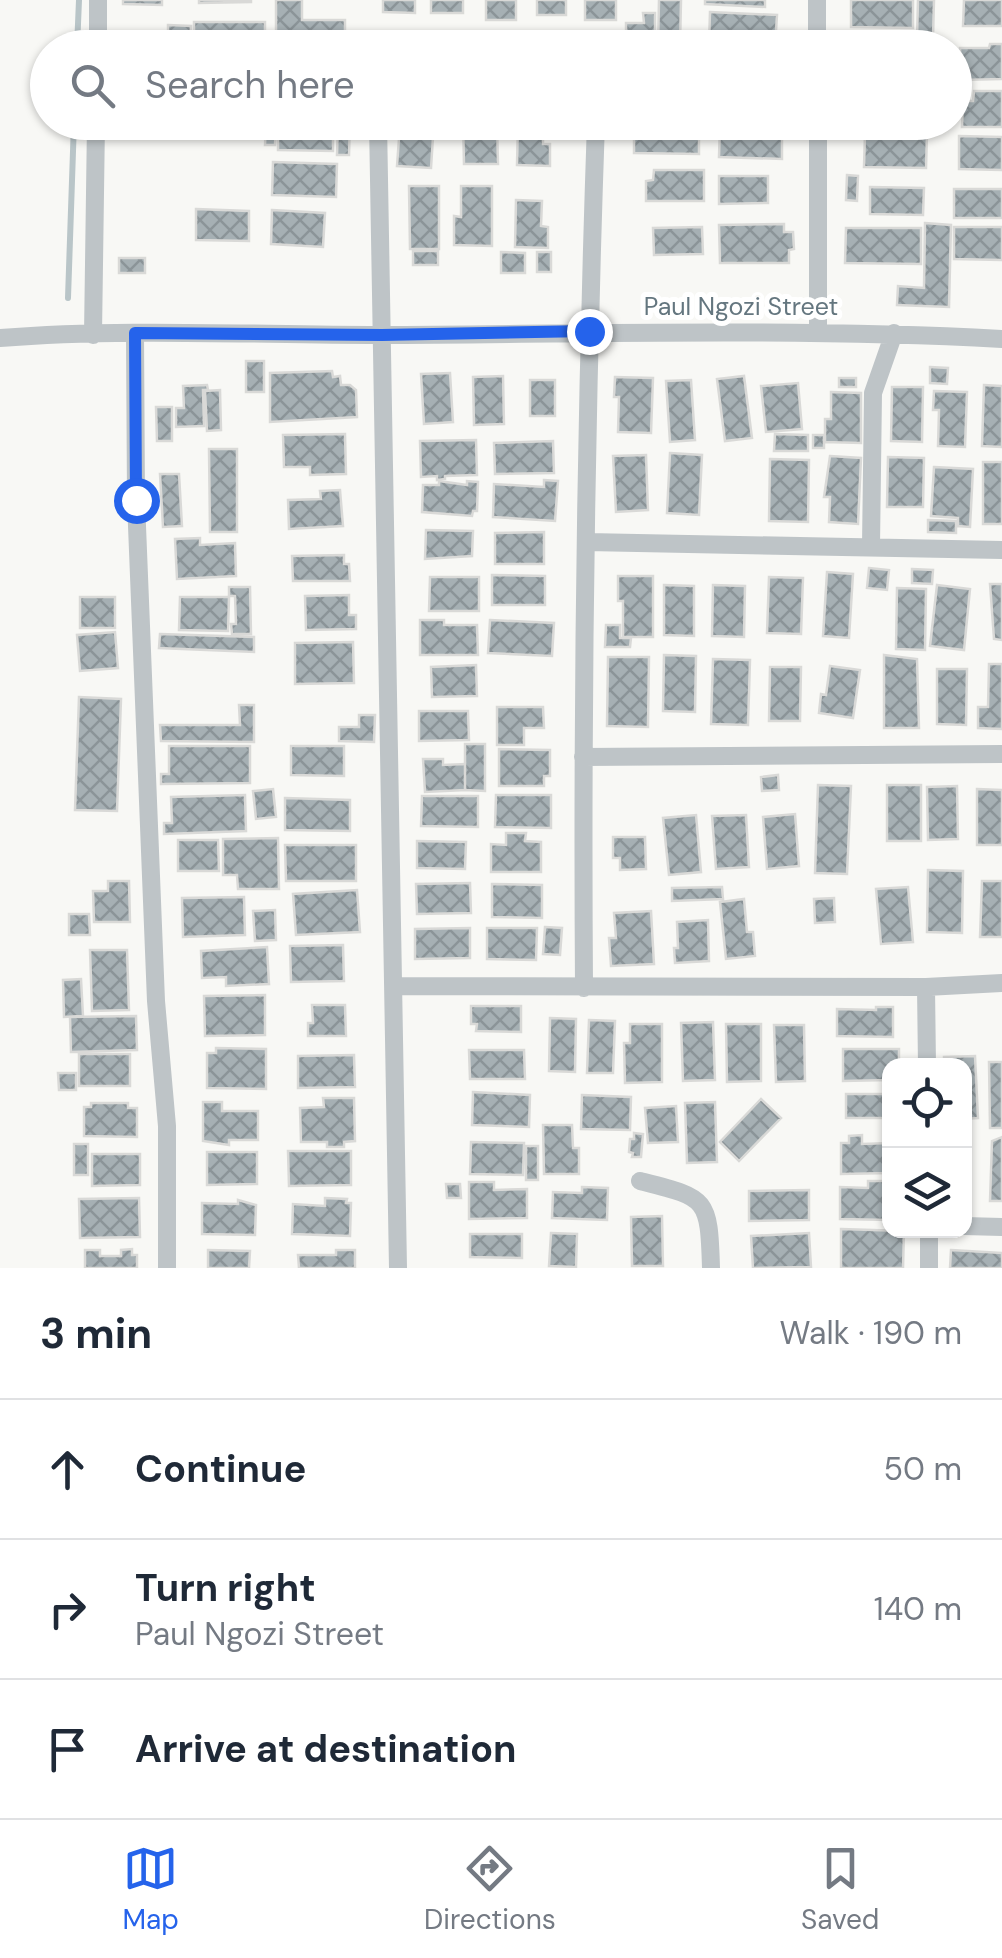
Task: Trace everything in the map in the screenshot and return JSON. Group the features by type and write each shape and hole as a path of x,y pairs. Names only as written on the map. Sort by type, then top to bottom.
{"street":[{"path":"98,0 98,30"},
{"path":"817,0 817,30"},
{"path":"93,335 96,140"},
{"path":"378,140 398,1268"},
{"path":"584,988 583,757 595,140"},
{"path":"818,140 818,331"},
{"name":"Paul Ngozi Street","path":"0,338 135,333 818,331 1002,339"},
{"path":"135,333 136,500 152,904 167,1126 167,1268"},
{"path":"871,546 873,394 894,334"},
{"path":"587,542 1002,550"},
{"path":"583,757 1002,754"},
{"path":"395,986 926,988 1002,983"},
{"path":"926,988 927,1058"},
{"path":"640,1181 691,1194 705,1206 711,1268"},
{"path":"972,1226 1002,1226"},
{"path":"928,1238 929,1268"}],"building":[{"path":"123,0 162,0 162,5 123,4"},
{"path":"251,0 251,2 199,3"},
{"path":"276,0 302,0 302,20 345,20 345,30 276,30"},
{"path":"383,0 415,0 415,13 383,12"},
{"path":"431,0 463,0 463,13 431,13"},
{"path":"486,0 516,0 516,20 486,20"},
{"path":"537,0 566,0 566,15 537,15"},
{"path":"585,0 616,0 616,20 585,20"},
{"path":"659,0 681,0 680,30 658,30"},
{"path":"705,0 765,0 765,7 705,4"},
{"path":"851,0 913,0 913,28 851,27"},
{"path":"918,0 934,0 933,30 917,30"},
{"path":"964,0 1002,0 1002,26 963,26"},
{"path":"710,12 777,15 776,30 709,30"},
{"path":"643,13 655,13 655,30 626,30 626,23 644,23"},
{"path":"194,22 265,22 265,30 194,30"},
{"path":"168,25 191,26 191,30 168,30"},
{"path":"990,44 1002,44 1002,79 972,80 972,48 989,48"},
{"path":"974,91 1002,91 1002,127 972,127"},
{"path":"1002,137 1002,170 959,169 959,140"},
{"path":"278,140 333,140 333,151 278,150"},
{"path":"337,140 349,140 349,155 337,155"},
{"path":"399,140 433,140 431,168 397,166"},
{"path":"463,140 497,140 498,164 464,164"},
{"path":"518,140 543,140 543,144 550,144 550,166 517,165"},
{"path":"634,140 699,140 699,154 634,153"},
{"path":"720,140 782,140 782,159 719,157"},
{"path":"865,140 927,140 926,168 864,167"},
{"path":"273,162 337,164 336,197 272,195"},
{"path":"654,170 704,170 704,201 646,201 646,181 653,180"},
{"path":"847,175 858,176 857,201 846,200"},
{"path":"719,176 768,176 768,203 719,204"},
{"path":"409,186 439,186 439,249 410,249"},
{"path":"461,186 492,186 492,246 454,245 454,216 461,217"},
{"path":"870,187 924,188 923,215 870,214"},
{"path":"954,189 1002,189 1002,218 954,218"},
{"path":"516,200 542,201 541,226 548,227 548,248 515,247"},
{"path":"196,209 249,211 249,241 196,240"},
{"path":"272,210 325,213 323,247 271,244"},
{"path":"925,223 951,225 949,307 897,305 898,286 924,288"},
{"path":"784,224 784,232 793,232 794,249 789,250 789,263 720,263 719,225"},
{"path":"702,227 703,254 654,255 653,228"},
{"path":"954,227 1002,227 1002,260 954,259"},
{"path":"846,228 921,228 921,264 845,263"},
{"path":"413,251 438,251 438,265 413,265"},
{"path":"501,252 525,253 525,273 501,273"},
{"path":"537,252 551,252 551,272 537,272"},
{"path":"119,258 145,258 145,273 119,273"},
{"path":"246,361 264,361 264,392 246,392"},
{"path":"930,367 948,368 947,384 930,383"},
{"path":"332,371 333,377 340,376 341,385 356,390 357,417 270,422 270,373"},
{"path":"450,373 453,422 424,424 421,374"},
{"path":"503,376 504,424 474,425 473,377"},
{"path":"744,376 752,438 725,441 717,379"},
{"path":"615,377 653,378 651,433 618,432"},
{"path":"839,378 856,378 856,387 839,387"},
{"path":"530,380 555,380 555,416 530,416"},
{"path":"691,380 695,440 670,442 666,381"},
{"path":"798,383 802,429 766,432 761,386"},
{"path":"207,385 208,390 203,390 204,426 176,427 176,408 184,408 183,386"},
{"path":"984,385 1002,386 1002,447 982,446"},
{"path":"892,387 923,387 922,442 891,441"},
{"path":"220,390 221,430 207,431 205,391"},
{"path":"934,391 967,392 965,447 938,446 939,410 933,410"},
{"path":"831,392 861,393 861,443 825,442 825,419 831,419"},
{"path":"156,407 172,407 172,441 157,441"},
{"path":"345,434 346,474 310,475 310,467 284,467 283,435"},
{"path":"775,434 808,435 808,451 774,451"},
{"path":"813,435 824,435 824,448 813,448"},
{"path":"476,440 477,475 437,480 437,476 421,477 420,441"},
{"path":"553,441 554,473 495,474 494,443"},
{"path":"209,449 237,449 237,532 210,532"},
{"path":"670,453 702,455 699,515 667,513"},
{"path":"646,455 648,510 616,512 613,456"},
{"path":"830,456 861,458 858,524 829,522 830,497 824,497"},
{"path":"888,457 924,458 923,507 887,507"},
{"path":"770,459 809,460 808,522 769,521"},
{"path":"983,462 1002,462 1002,524 983,524"},
{"path":"934,467 973,469 970,527 958,526 958,518 931,516"},
{"path":"160,474 179,474 182,526 163,527"},
{"path":"544,480 558,481 555,521 493,517 494,484 544,487"},
{"path":"439,481 467,485 467,481 478,482 477,511 472,516 422,512 423,485 439,485"},
{"path":"340,490 343,526 289,529 288,500 321,499 320,491"},
{"path":"928,520 956,521 956,533 928,532"},
{"path":"426,530 473,531 472,556 425,559"},
{"path":"544,532 544,564 495,564 495,533"},
{"path":"200,538 200,545 235,543 236,576 177,579 175,539"},
{"path":"344,555 350,581 293,581 292,556"},
{"path":"869,568 889,570 887,590 867,588"},
{"path":"912,569 933,570 932,584 912,583"},
{"path":"827,572 853,574 849,638 823,636"},
{"path":"492,575 545,576 545,605 492,605"},
{"path":"618,576 653,576 653,637 623,637"},
{"path":"430,577 479,577 479,611 429,611"},
{"path":"769,577 803,578 801,634 767,633"},
{"path":"990,584 1002,584 1002,640 994,639"},
{"path":"664,585 694,586 694,636 664,635"},
{"path":"713,585 745,586 744,637 712,636"},
{"path":"937,585 970,589 964,650 930,646"},
{"path":"229,587 250,587 251,634 232,634 231,624 236,624 235,596 229,596"},
{"path":"897,588 926,589 925,650 896,649"},
{"path":"349,595 349,615 356,615 356,629 306,630 305,596"},
{"path":"80,597 115,597 115,628 80,628"},
{"path":"180,597 229,597 228,631 179,630"},
{"path":"420,620 477,625 478,655 420,655"},
{"path":"490,620 554,623 552,656 488,653"},
{"path":"606,625 620,625 620,638 631,638 630,647 605,647"},
{"path":"115,632 118,668 80,671 77,635"},
{"path":"160,634 254,637 254,652 159,648"},
{"path":"353,642 354,683 295,684 295,643"},
{"path":"664,655 696,656 695,712 663,711"},
{"path":"884,655 917,659 919,728 884,728"},
{"path":"608,657 649,657 648,727 607,726"},
{"path":"713,659 750,660 748,725 711,724"},
{"path":"989,664 1002,664 1002,729 978,728 978,707 988,707"},
{"path":"476,665 477,696 432,697 431,667"},
{"path":"830,666 860,670 853,718 819,713"},
{"path":"770,667 801,667 800,721 769,721"},
{"path":"937,669 967,669 966,725 937,724"},
{"path":"79,697 121,699 117,811 75,810"},
{"path":"239,705 254,705 254,742 161,741 160,725 240,725"},
{"path":"497,707 543,707 544,728 524,728 524,745 497,745"},
{"path":"419,711 468,711 469,740 419,741"},
{"path":"359,715 375,715 374,742 339,741 339,727 359,727"},
{"path":"465,744 485,744 485,791 465,790"},
{"path":"169,746 250,746 250,783 161,784 161,774 169,774"},
{"path":"291,746 344,746 344,776 291,775"},
{"path":"499,749 550,750 550,776 544,776 544,786 499,786"},
{"path":"423,759 443,759 443,765 465,764 465,790 425,792"},
{"path":"778,775 779,790 762,791 761,777"},
{"path":"818,785 851,786 847,874 815,873"},
{"path":"887,785 921,785 921,841 887,841"},
{"path":"957,786 958,839 928,840 927,787"},
{"path":"273,789 276,817 256,819 253,791"},
{"path":"977,789 1002,790 1002,845 977,845"},
{"path":"245,795 246,831 164,834 164,823 172,823 171,797"},
{"path":"496,795 551,795 551,828 495,827"},
{"path":"422,796 478,796 478,827 421,826"},
{"path":"285,798 350,800 350,831 285,830"},
{"path":"795,814 799,866 767,869 763,817"},
{"path":"696,815 701,872 669,875 663,818"},
{"path":"746,815 749,867 716,869 712,816"},
{"path":"506,833 526,833 525,841 541,842 541,872 491,872 491,844 506,845"},
{"path":"613,837 645,837 646,869 620,870 620,858 613,858"},
{"path":"278,838 279,889 238,889 237,875 223,875 223,839"},
{"path":"178,840 218,840 219,871 178,871"},
{"path":"417,841 466,842 465,869 417,868"},
{"path":"285,845 356,845 356,881 286,881"},
{"path":"928,870 963,871 962,933 927,932"},
{"path":"108,881 129,881 130,922 94,922 93,891 108,891"},
{"path":"982,881 1002,881 1002,937 980,937"},
{"path":"470,883 471,913 417,914 416,884"},
{"path":"492,884 542,885 542,918 492,917"},
{"path":"722,887 723,899 672,901 672,888"},
{"path":"908,887 913,942 881,944 876,889"},
{"path":"357,890 360,932 296,935 293,894"},
{"path":"244,897 245,935 183,937 182,898"},
{"path":"834,898 835,922 815,923 814,899"},
{"path":"744,899 747,932 753,932 755,956 726,959 720,902"},
{"path":"275,910 276,940 255,941 253,911"},
{"path":"651,911 654,964 611,966 609,938 616,938 614,913"},
{"path":"69,914 89,914 90,935 69,935"},
{"path":"708,920 709,961 675,963 677,922"},
{"path":"545,927 562,928 560,955 543,954"},
{"path":"470,928 470,958 415,959 415,929"},
{"path":"487,928 537,928 536,960 487,959"},
{"path":"343,945 344,981 291,982 290,946"},
{"path":"267,947 269,984 226,986 226,977 202,978 201,951"},
{"path":"90,950 127,950 129,1010 92,1011"},
{"path":"81,979 83,1016 64,1017 63,980"},
{"path":"265,995 265,1035 205,1036 204,996"},
{"path":"312,1005 345,1005 346,1036 308,1036 308,1023 313,1023"},
{"path":"471,1006 521,1006 521,1032 476,1031 477,1024 471,1024"},
{"path":"893,1007 893,1037 837,1036 837,1009"},
{"path":"136,1016 137,1050 71,1052 70,1017"},
{"path":"550,1018 576,1019 575,1072 549,1071"},
{"path":"589,1020 615,1021 613,1073 587,1073"},
{"path":"713,1022 715,1080 683,1081 681,1023"},
{"path":"630,1024 662,1024 662,1082 625,1083 624,1043 630,1043"},
{"path":"726,1024 761,1024 761,1081 727,1082"},
{"path":"774,1025 804,1025 805,1081 776,1082"},
{"path":"216,1048 266,1049 266,1089 207,1088 207,1053 216,1053"},
{"path":"843,1049 899,1049 899,1058 882,1058 882,1080 843,1081"},
{"path":"469,1050 524,1050 525,1079 470,1079"},
{"path":"79,1054 130,1054 130,1086 79,1086"},
{"path":"354,1055 355,1087 298,1088 298,1056"},
{"path":"975,1056 978,1118 972,1118 972,1058 944,1057"},
{"path":"989,1062 1002,1062 1002,1128 990,1128"},
{"path":"58,1073 76,1073 76,1090 59,1090"},
{"path":"473,1092 530,1095 529,1127 472,1125"},
{"path":"846,1094 882,1094 882,1118 846,1118"},
{"path":"582,1095 631,1097 630,1130 581,1129"},
{"path":"323,1098 354,1098 355,1141 344,1142 344,1147 327,1147 327,1142 301,1142 300,1108 324,1107"},
{"path":"761,1099 781,1118 739,1161 720,1142"},
{"path":"203,1102 222,1102 222,1111 258,1111 258,1140 229,1140 229,1145 203,1141"},
{"path":"715,1102 717,1162 687,1163 685,1103"},
{"path":"91,1103 128,1103 128,1108 137,1108 137,1137 84,1136 84,1107 91,1107"},
{"path":"676,1106 678,1142 648,1143 645,1108"},
{"path":"543,1125 572,1125 573,1148 579,1148 579,1174 544,1174"},
{"path":"634,1133 643,1134 641,1157 632,1157 629,1152"},
{"path":"862,1135 862,1144 882,1143 882,1173 841,1174 841,1143 849,1143 849,1136"},
{"path":"1002,1137 1002,1201 990,1201 992,1141"},
{"path":"471,1142 524,1143 523,1175 470,1174"},
{"path":"74,1144 88,1144 88,1175 74,1175"},
{"path":"526,1146 538,1146 538,1180 526,1180"},
{"path":"288,1151 351,1151 351,1185 289,1186"},
{"path":"207,1152 257,1152 257,1184 207,1185"},
{"path":"92,1154 140,1154 140,1185 92,1186"},
{"path":"868,1181 882,1181 882,1220 840,1219 840,1187 868,1188"},
{"path":"469,1182 494,1182 494,1190 527,1189 527,1218 469,1219"},
{"path":"446,1184 460,1184 461,1198 447,1198"},
{"path":"582,1187 608,1188 607,1220 552,1218 553,1192 582,1193"},
{"path":"809,1190 809,1220 749,1221 749,1191"},
{"path":"139,1198 140,1237 80,1238 79,1199"},
{"path":"325,1198 347,1199 346,1203 351,1203 350,1236 292,1234 293,1204 325,1206"},
{"path":"238,1200 256,1205 255,1235 202,1234 202,1203 238,1204"},
{"path":"662,1216 663,1266 632,1266 631,1217"},
{"path":"841,1229 882,1230 882,1238 904,1238 903,1268 841,1268"},
{"path":"551,1233 577,1234 576,1267 549,1266"},
{"path":"809,1233 811,1267 753,1268 751,1236"},
{"path":"470,1234 522,1234 522,1258 470,1257"},
{"path":"132,1249 132,1255 137,1255 137,1268 85,1268 85,1250 100,1250 100,1256 121,1256 121,1250"},
{"path":"208,1250 250,1251 249,1268 208,1268"},
{"path":"336,1250 355,1250 355,1268 299,1268 298,1255 336,1255"},
{"path":"951,1250 1002,1253 1002,1268 950,1268"}],"waterway":[{"path":"78,30 79,0"},
{"path":"68,298 73,140"}],"route":[{"path":"136,500 135,333 382,335 589,331"}]}
